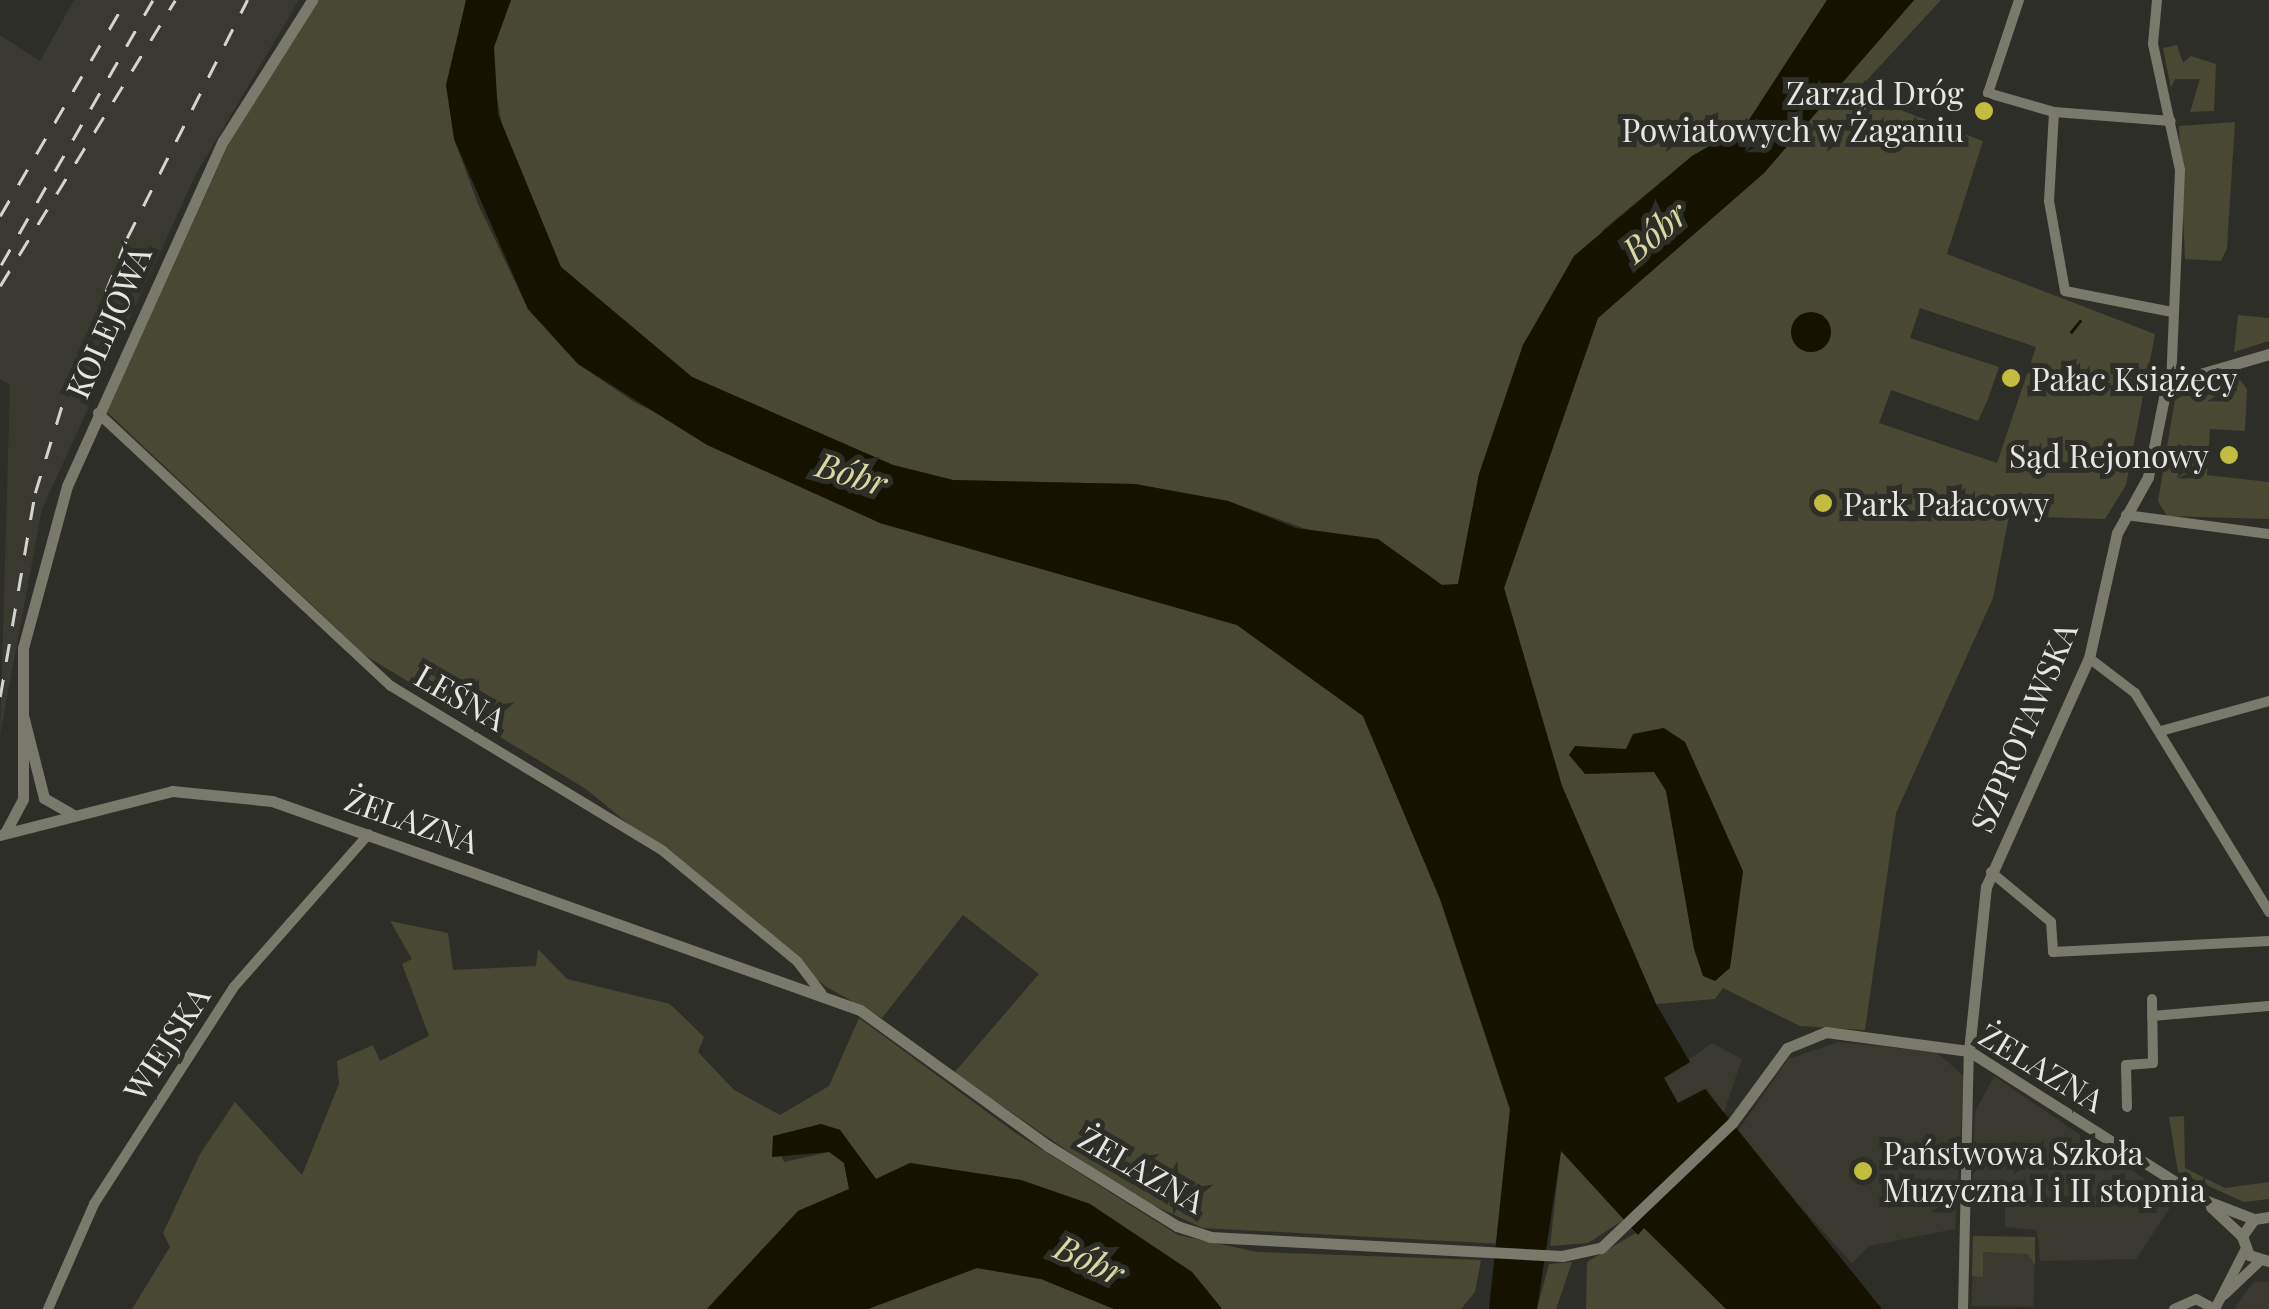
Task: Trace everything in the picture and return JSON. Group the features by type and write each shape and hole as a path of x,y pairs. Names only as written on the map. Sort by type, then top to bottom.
{"street":[{"name":"KOLEJOWA","path":"39,825 23,790 19,692 46,544 98,413 223,141 312,0"},
{"path":"2019,0 1988,94 2054,112 2171,121"},
{"path":"2157,0 2152,44 2180,170 2170,388 2269,354"},
{"path":"2054,112 2050,201 2065,291 2172,312"},
{"name":"SZPROTAWSKA","path":"1963,1309 1970,1051 1991,872 2089,658 2126,516 2148,477 2170,388"},
{"name":"LEŚNA","path":"98,413 391,686 663,851 797,961 822,994"},
{"path":"2126,516 2269,534"},
{"path":"2089,658 2122,677 2161,731 2269,912"},
{"name":"KOLEJOWA","path":"19,692 41,791 39,825"},
{"path":"2161,731 2269,701"},
{"name":"ŻELAZNA","path":"1,835 200,789 272,801 860,1010 1048,1146 1189,1233 1562,1256 1601,1248 1630,1227 1732,1123 1804,1036 1846,1032 1970,1051 2204,1200"},
{"name":"KOLEJOWA","path":"1,835 23,790"},
{"path":"41,791 61,813 78,815"},
{"name":"WIEJSKA","path":"48,1309 94,1204 232,988 369,834"},
{"name":"SZPROTAWSKA","path":"1991,872 2051,922 2053,952 2269,941"},
{"path":"2127,1107 2126,1064 2153,1063 2152,999"},
{"path":"2152,1016 2269,1006"},
{"path":"2204,1200 2254,1219 2269,1217"},
{"path":"2174,1309 2196,1300 2215,1309 2245,1250 2242,1236 2204,1200"},
{"path":"2242,1236 2254,1219"},
{"path":"2224,1296 2264,1261 2245,1250"}],"shaded area":[{"path":"74,0 299,0 196,174 42,509 0,736 10,385 0,379 0,35 40,61"},
{"name":"Państwowa Szkoła Muzyczna I i II stopnia","path":"1839,1042 1936,1052 1964,1076 1955,1229 1869,1246 1852,1263 1735,1135 1788,1059"},
{"path":"1712,1043 1742,1059 1723,1115 1707,1088 1678,1103 1664,1077"},
{"path":"1994,1076 2175,1200 2136,1259 2040,1261 2037,1230 2005,1227 2005,1207 1972,1187 1975,1112"},
{"path":"1973,1236 2035,1237 2034,1307 1972,1306"},
{"path":"2254,1281 2269,1282 2269,1309 2234,1309"}],"green space":[{"path":"315,0 466,0 454,139 478,204 528,309 578,364 634,402 880,523 1237,625 1363,716 1440,899 1510,1110 1503,1244 1203,1228 1135,1197 954,1073 1039,974 963,915 882,1018 825,986 586,789 366,656 107,412 229,143"},
{"path":"511,0 1827,0 1745,126 1692,156 1604,229 1523,345 1479,474 1458,584 1442,585 1423,571 1228,501 1135,484 953,480 893,465 692,377 561,267 533,215 507,153 494,81 494,47"},
{"name":"Park Pałacowy","path":"1914,0 1941,0 1855,93 1983,141 1947,254 2155,334 2126,485 2105,519 2009,516 1993,598 1896,813 1865,1030 1800,1026 1723,988 1715,999 1656,1004 1562,786 1504,588 1598,318 1764,173","holes":["1920,308 2036,347 1997,463 1879,423 1891,390 1978,421 1988,399 1999,367 1910,338"]},
{"path":"2177,45 2183,63 2191,56 2216,64 2214,111 2190,112 2200,79 2175,79 2171,88 2163,48"},
{"path":"2235,122 2227,248 2221,261 2185,259 2179,126"},
{"path":"2238,315 2269,318 2269,341 2234,352"},
{"path":"2237,376 2247,389 2245,431 2210,429 2207,475 2269,482 2269,519 2167,516 2158,501 2175,399"},
{"path":"390,921 448,933 453,970 536,966 538,949 567,979 670,1004 704,1037 698,1052 734,1090 780,1115 829,1086 859,1018 1017,1134 1178,1235 1257,1252 1481,1260 1475,1292 1461,1309 1222,1309 1192,1272 1090,1204 1021,1180 910,1163 876,1179 840,1130 821,1124 774,1136 784,1162 829,1152 844,1162 849,1189 798,1211 707,1309 132,1309 170,1247 163,1233 200,1154 235,1102 302,1175 339,1084 337,1061 373,1045 380,1061 429,1036 402,964 412,959"},
{"path":"2184,1116 2185,1168 2225,1188 2269,1182 2269,1199 2244,1202 2178,1172 2169,1117"},
{"path":"1561,1150 1625,1219 1588,1243 1550,1246"},
{"path":"1644,1228 1726,1309 1586,1309 1587,1262"},
{"path":"1973,1236 2035,1237 2035,1265 2028,1254 1983,1252 1983,1277 1972,1276"},
{"path":"1572,1262 1556,1309 1537,1309 1549,1264"},
{"path":"977,1268 1041,1279 1114,1309 868,1309"}],"water":[{"name":"Bóbr","path":"466,0 511,0 494,47 498,114 561,267 692,377 893,465 953,480 1135,484 1228,501 1296,528 1378,539 1442,585 1458,584 1479,474 1523,345 1574,256 1692,156 1745,126 1827,0 1914,0 1764,173 1598,318 1504,588 1562,786 1656,1004 1690,1062 1664,1078 1678,1103 1705,1089 1882,1309 1726,1309 1644,1228 1638,1235 1561,1151 1537,1309 1489,1309 1510,1109 1440,899 1363,716 1237,625 880,523 707,445 578,364 528,309 454,139 446,85"},
{"path":"1811,312 1825,318 1831,332 1825,346 1811,352 1797,346 1791,332 1797,318"},
{"path":"1664,728 1685,742 1743,871 1730,968 1715,981 1703,976 1694,949 1666,791 1654,772 1585,774 1569,755 1575,746 1626,749 1633,734"},
{"name":"Bóbr","path":"821,1124 840,1130 876,1179 910,1163 1021,1180 1090,1204 1192,1272 1222,1309 1114,1309 1041,1279 977,1268 868,1309 707,1309 798,1211 849,1189 844,1163 829,1152 772,1157 773,1136"}],"waterway":[{"path":"2071,332 2080,321"}],"railway":[{"path":"0,216 126,0"},
{"path":"1,265 153,0"},
{"path":"0,286 175,0"},
{"path":"0,697 35,493 66,392 127,238 247,0"}],"place":[{"name":"Zarząd Dróg Powiatowych w Żaganiu","path":"1984,111"},
{"name":"Pałac Książęcy","path":"2011,378"},
{"name":"Sąd Rejonowy","path":"2229,455"},
{"name":"Park Pałacowy","path":"1823,503"},
{"name":"Państwowa Szkoła Muzyczna I i II stopnia","path":"1863,1171"}]}
